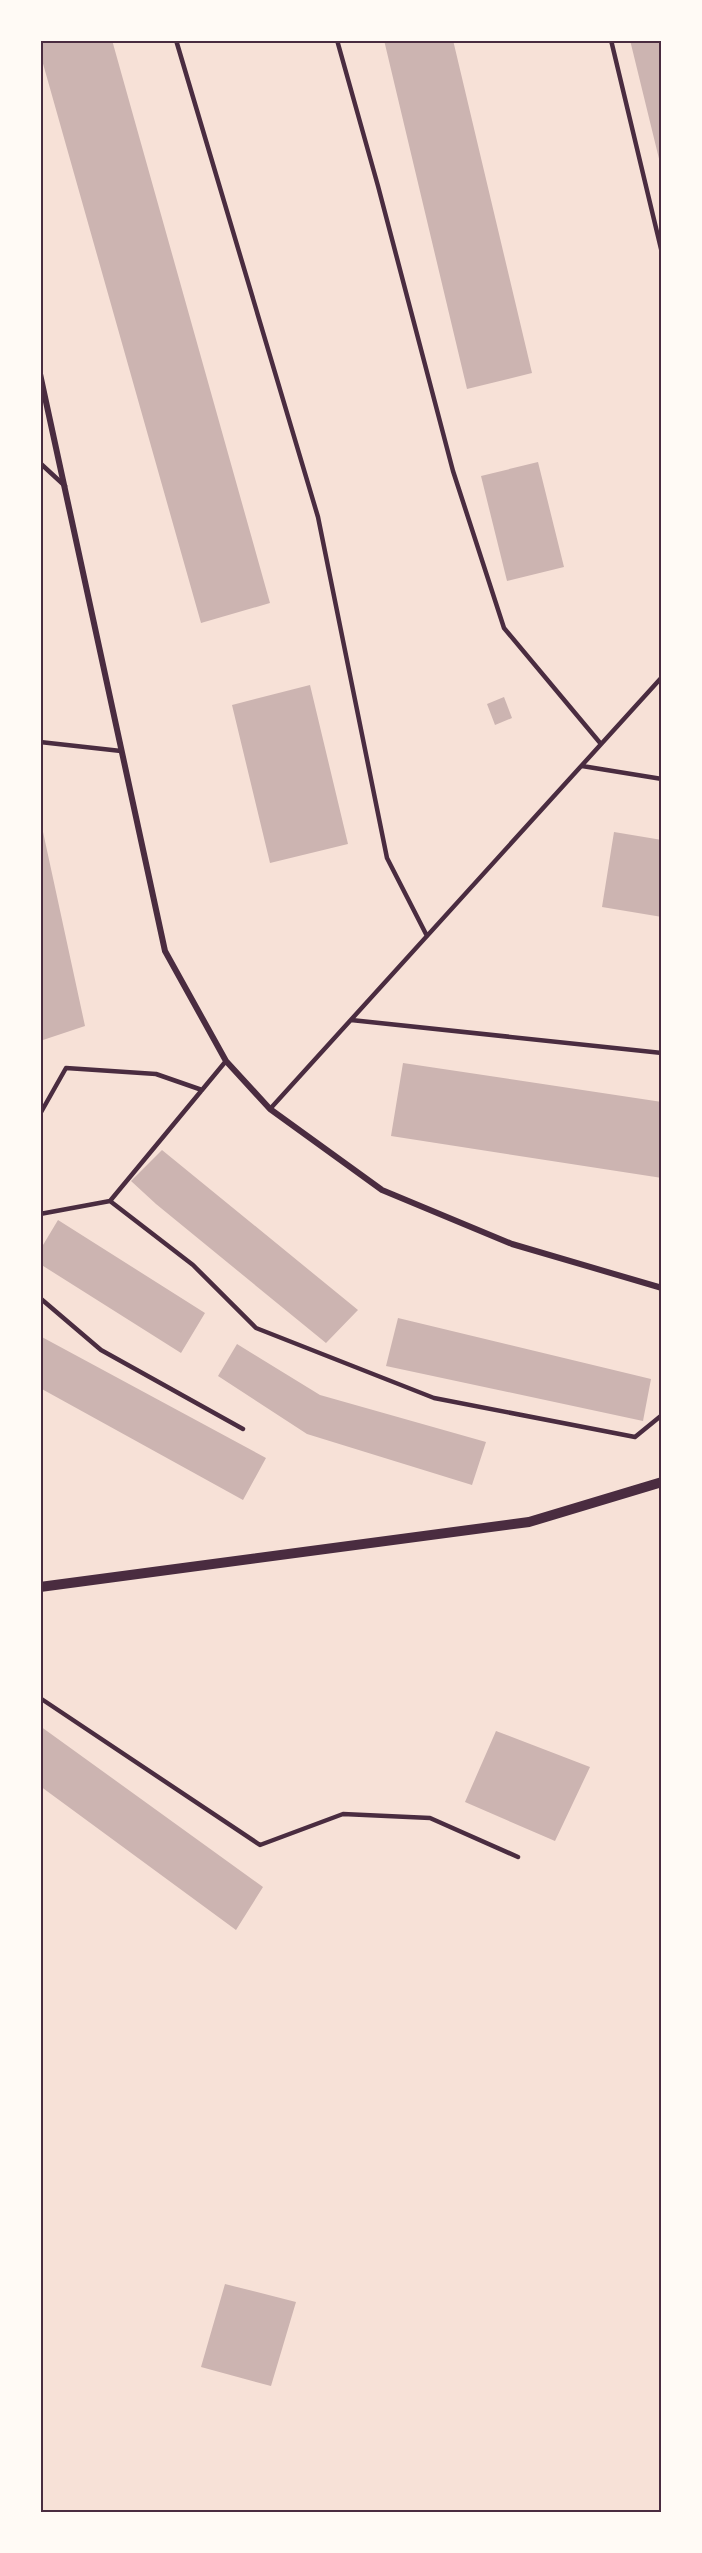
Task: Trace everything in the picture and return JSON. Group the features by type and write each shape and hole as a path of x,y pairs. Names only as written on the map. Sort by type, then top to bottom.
{"street":[{"path":"40,374 165,951 226,1061 270,1109 382,1190 512,1244 662,1288"},
{"path":"40,1587 530,1522 662,1482"}],"lane":[{"path":"176,40 318,517 387,858 427,936"},
{"path":"337,40 453,471 504,628 601,744"},
{"path":"610,40 662,253"},
{"path":"40,463 65,487"},
{"path":"270,1109 662,677"},
{"path":"40,742 121,751"},
{"path":"582,766 662,779"},
{"path":"351,1020 662,1053"},
{"path":"40,1214 110,1201 226,1061"},
{"path":"40,1114 66,1068 156,1074 202,1090"},
{"path":"40,1099 45,1107"},
{"path":"110,1201 193,1264 256,1328 434,1398 635,1437 662,1415"},
{"path":"40,1298 101,1350 243,1429"},
{"path":"40,1698 260,1845 343,1814 430,1818 518,1857"}],"building":[{"path":"40,40 112,40 270,603 201,623 40,53"},
{"path":"384,40 453,40 532,373 467,389"},
{"path":"630,40 662,40 662,167 661,167"},
{"path":"538,462 564,567 507,581 481,476"},
{"path":"310,685 348,844 270,863 232,705"},
{"path":"504,697 512,718 495,725 487,704"},
{"path":"40,818 85,1026 40,1041"},
{"path":"614,832 662,840 662,917 602,907"},
{"path":"403,1063 662,1102 662,1178 391,1136"},
{"path":"162,1150 358,1310 326,1343 131,1181"},
{"path":"58,1220 205,1313 181,1353 40,1264 40,1250"},
{"path":"398,1318 651,1379 643,1421 386,1366"},
{"path":"40,1336 266,1458 243,1500 40,1388"},
{"path":"237,1344 320,1395 486,1442 472,1485 307,1434 218,1376"},
{"path":"40,1726 263,1887 236,1930 40,1786"},
{"path":"496,1731 590,1767 555,1841 465,1802"},
{"path":"225,2284 296,2302 271,2386 201,2367"}]}
